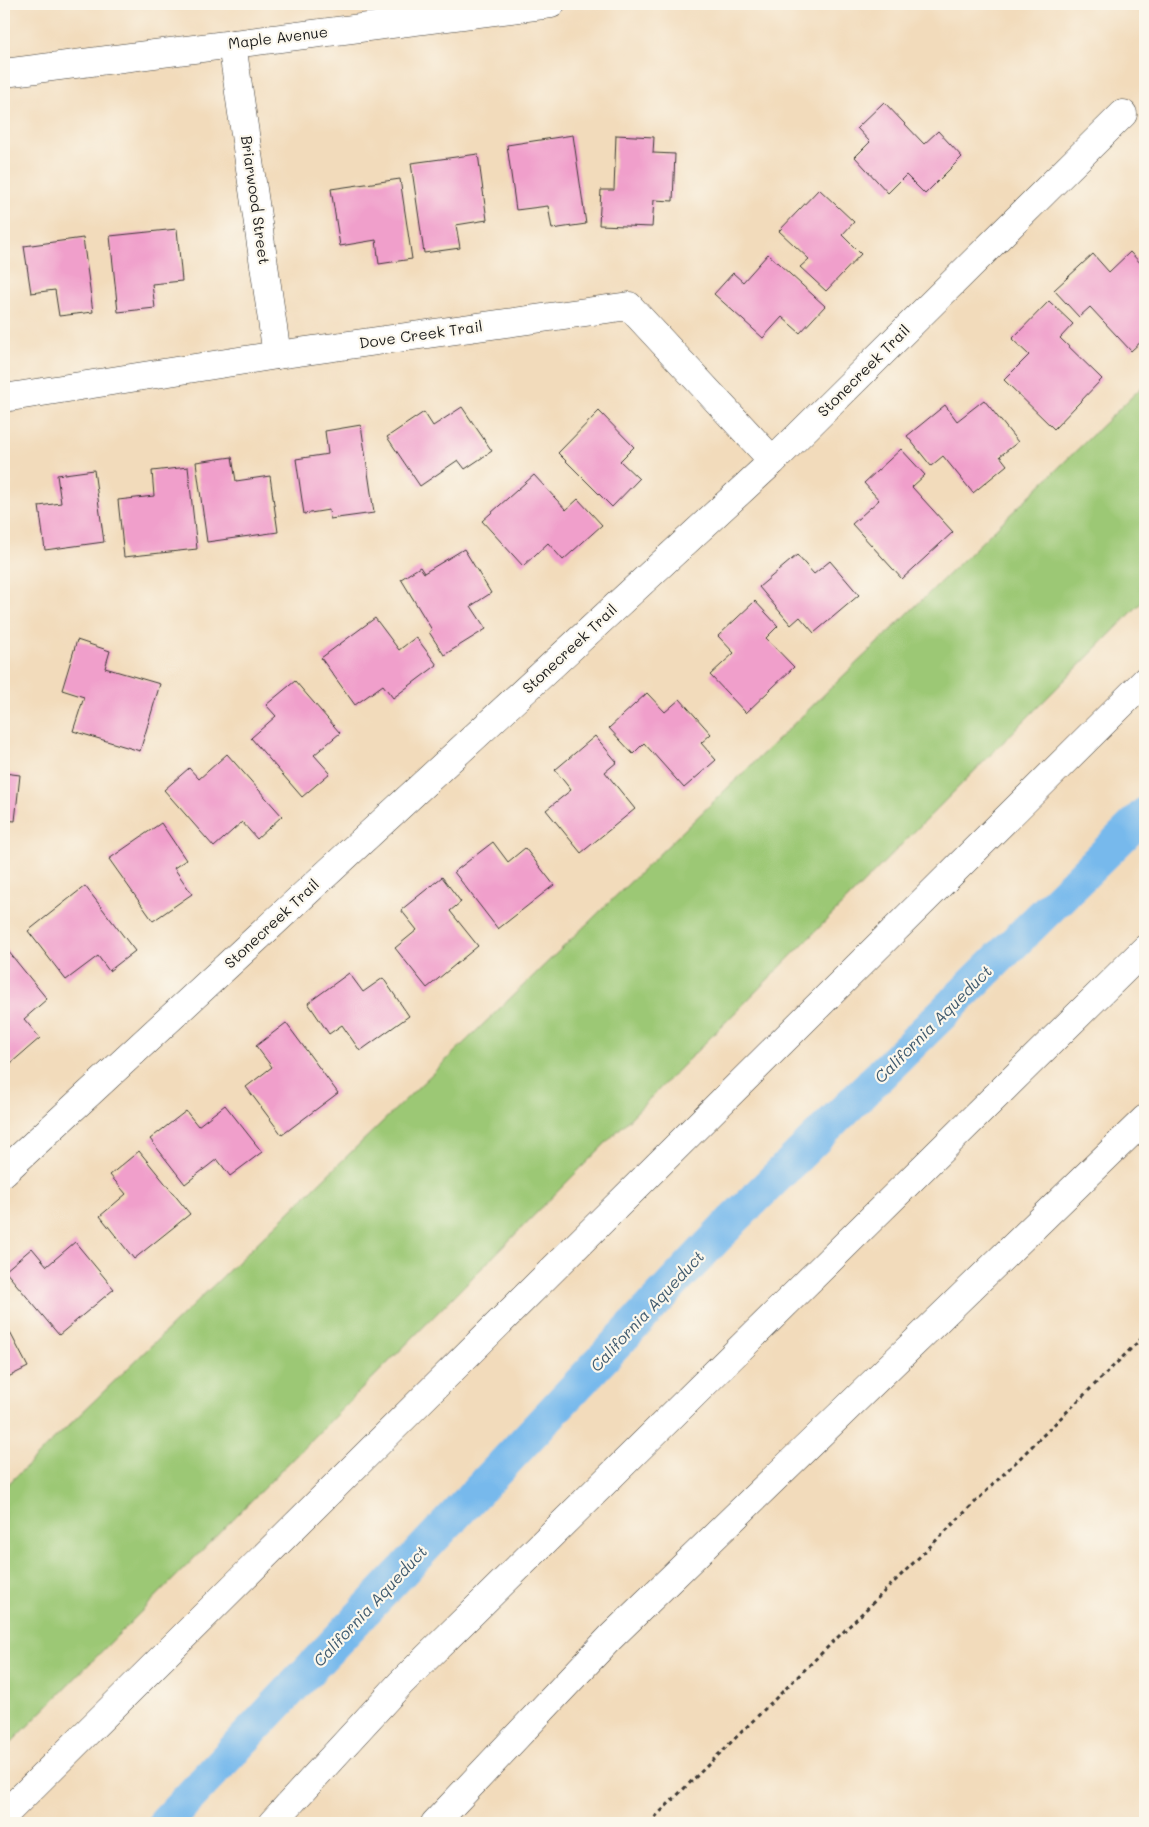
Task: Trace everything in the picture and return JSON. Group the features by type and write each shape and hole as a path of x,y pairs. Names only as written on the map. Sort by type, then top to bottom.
{"street":[{"name":"Maple Avenue","path":"4,73 551,4"},
{"name":"Briarwood Street","path":"232,44 277,355"},
{"name":"Stonecreek Trail","path":"4,1172 774,461 1123,114"},
{"name":"Dove Creek Trail","path":"4,398 277,355 629,306 774,461"},
{"path":"4,1815 1145,681"},
{"path":"272,1823 401,1683 1145,949"},
{"path":"435,1823 610,1638 1145,1119"}],"path":[{"path":"649,1823 1145,1334"}],"green space":[{"path":"1145,384 1145,599 4,1750 4,1488"}],"building":[{"path":"884,102 924,144 938,131 962,157 925,194 906,175 888,193 855,157 870,142 857,128"},
{"path":"573,135 586,224 552,229 548,206 516,210 507,145"},
{"path":"616,135 654,137 653,153 675,154 673,201 654,200 652,227 599,225 601,190 614,190"},
{"path":"478,154 487,220 456,225 460,248 424,253 411,163"},
{"path":"400,179 412,259 379,264 376,240 340,246 331,189"},
{"path":"819,189 854,222 842,235 861,254 826,291 800,267 809,259 779,231"},
{"path":"177,229 182,281 152,284 155,308 118,312 110,236"},
{"path":"83,238 93,312 59,316 55,290 31,293 24,246"},
{"path":"1130,252 1145,268 1145,338 1131,351 1090,307 1079,317 1054,290 1093,254 1109,272"},
{"path":"768,254 825,306 800,333 782,317 763,338 714,294 733,273 743,282"},
{"path":"1049,301 1073,324 1060,338 1102,379 1054,429 1004,380 1029,355 1012,339"},
{"path":"984,400 1018,442 1000,456 1007,465 973,493 943,456 931,466 907,436 945,405 957,421"},
{"path":"462,407 492,451 465,469 458,460 420,486 387,437 424,412 433,426"},
{"path":"599,411 634,447 620,461 639,479 612,507 558,453"},
{"path":"361,425 374,513 330,519 329,510 304,514 296,459 328,454 325,431"},
{"path":"901,449 925,475 912,487 953,532 902,579 852,524 879,500 864,483"},
{"path":"232,457 236,481 270,476 278,532 207,542 196,462"},
{"path":"188,467 197,549 124,557 118,500 154,496 152,471"},
{"path":"94,470 104,542 45,550 39,506 61,503 57,475"},
{"path":"534,475 566,510 578,499 602,525 563,560 548,543 523,566 482,521"},
{"path":"464,549 491,593 471,606 486,629 444,655 429,632 432,630 401,579 420,567 424,573"},
{"path":"797,555 814,574 830,561 859,595 814,633 800,617 791,625 759,587"},
{"path":"755,601 778,626 766,638 794,667 746,713 710,675 734,653 718,636"},
{"path":"375,618 399,650 416,637 437,665 393,698 383,685 355,705 321,658"},
{"path":"77,640 110,651 105,668 160,684 140,751 73,731 84,697 62,690"},
{"path":"295,681 340,733 314,755 330,773 302,797 251,738 276,716 266,705"},
{"path":"647,693 665,712 680,699 711,734 701,743 716,760 684,788 644,743 633,754 609,728"},
{"path":"595,736 617,762 605,772 635,809 581,853 546,810 571,790 555,770"},
{"path":"227,754 282,816 257,839 242,822 214,847 164,790 189,768 199,779"},
{"path":"4,773 20,775 15,821 4,820"},
{"path":"161,823 186,860 174,868 192,894 153,921 109,859"},
{"path":"493,842 508,862 525,848 554,885 498,929 454,872"},
{"path":"442,877 461,902 450,911 478,946 427,988 395,948 417,930 401,910"},
{"path":"85,886 135,951 109,971 98,956 66,980 28,931"},
{"path":"4,946 47,999 24,1019 40,1038 11,1063 4,1054"},
{"path":"349,973 363,992 383,978 409,1016 360,1051 342,1025 329,1034 308,1003"},
{"path":"286,1023 338,1093 282,1135 246,1087 272,1067 256,1046"},
{"path":"225,1105 262,1152 230,1176 217,1159 185,1184 150,1139 186,1111 198,1126"},
{"path":"139,1151 190,1214 134,1259 100,1216 126,1194 110,1175"},
{"path":"75,1242 114,1289 59,1335 5,1271 32,1248 47,1266"},
{"path":"4,1321 28,1367 4,1379"}],"waterway":[{"name":"California Aqueduct","path":"165,1823 733,1220 1145,814"}]}
